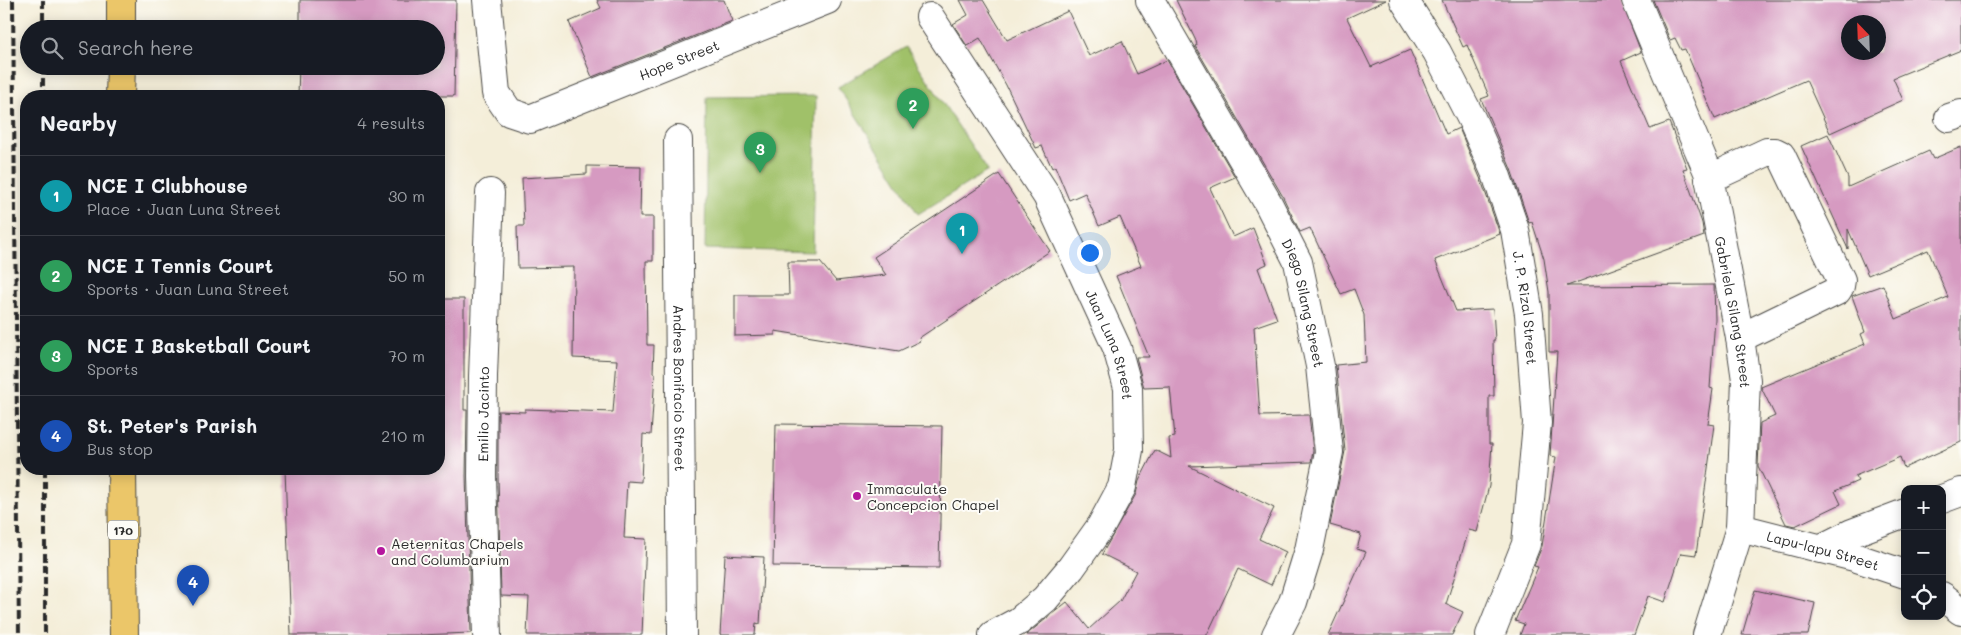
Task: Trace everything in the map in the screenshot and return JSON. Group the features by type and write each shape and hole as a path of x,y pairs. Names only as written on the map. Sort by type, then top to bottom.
{"main road":[{"path":"121,0 121,20"},
{"path":"120,90 121,75"},
{"name":"170","path":"122,475 124,635"}],"street":[{"name":"Hope Street","path":"487,0 496,93 509,112 530,119 827,0"},
{"name":"Diego Silang Street","path":"1150,0 1268,203 1298,262 1320,366 1330,452 1309,550 1293,602 1276,635"},
{"name":"J. P. Rizal Street","path":"1404,0 1437,52 1472,120 1496,174 1515,230 1529,314 1537,424 1526,544 1490,635"},
{"name":"Gabriela Silang Street","path":"1636,0 1709,179 1740,338 1746,380 1740,528 1707,635"},
{"name":"Juan Luna Street","path":"930,17 1046,196 1117,348 1128,388 1129,450 1122,487 1101,526 1045,599 1019,621 993,635"},
{"name":"Andres Bonifacio Street","path":"678,140 682,635"},
{"path":"1709,179 1767,152 1775,152 1781,155 1841,280 1837,291 1740,338"},
{"name":"Emilio Jacinto","path":"487,635 482,476 483,376 490,193"},
{"path":"1946,498 1961,492"},
{"path":"1820,548 1852,533 1901,515"},
{"name":"Lapu-lapu Street","path":"1740,528 1854,557 1901,573"},
{"path":"1946,599 1961,611"}],"green space":[{"path":"906,47 988,171 918,214 838,87"},
{"path":"816,96 813,252 705,249 707,97"}],"building":[{"path":"300,0 456,0 454,96 445,96 445,90 298,90 299,75 445,75 445,20 300,20"},
{"path":"597,0 724,0 732,21 592,77 569,22 601,8"},
{"path":"960,0 983,0 1007,40 1068,11 1089,56 1122,41 1137,74 1167,60 1235,177 1210,188 1233,237 1253,228 1267,264 1258,268 1277,319 1254,327 1260,416 1309,415 1313,451 1311,462 1189,466 1274,508 1259,539 1286,552 1271,585 1238,569 1207,635 1026,635 1067,602 1089,629 1120,601 1136,571 1102,554 1136,494 1139,481 1155,450 1171,458 1169,438 1175,437 1170,387 1144,388 1136,357 1149,357 1116,276 1141,266 1120,217 1099,226 1085,193 1069,200 1055,166 1052,168 1042,146 1036,148 1006,85 980,38 967,46 953,24 968,15"},
{"path":"1176,0 1386,0 1347,18 1371,67 1410,50 1446,134 1459,128 1481,180 1500,234 1435,260 1456,311 1493,309 1495,340 1493,340 1494,396 1489,396 1489,444 1492,444 1489,486 1477,532 1469,530 1446,604 1463,612 1452,635 1328,635 1366,552 1357,549 1361,534 1330,525 1345,451 1336,365 1366,362 1364,315 1354,289 1341,294 1310,228 1300,232 1282,195 1195,46 1197,45 1196,41"},
{"path":"1442,0 1621,0 1641,52 1621,61 1650,129 1669,122 1687,168 1683,169 1702,223 1704,236 1567,286 1714,285 1715,319 1710,388 1713,389 1708,424 1714,425 1696,555 1681,553 1665,602 1648,596 1634,635 1520,635 1524,624 1515,621 1538,567 1534,566 1542,546 1556,457 1550,456 1557,352 1549,352 1549,292 1544,259 1532,222 1529,223 1511,169 1481,99 1489,96 1467,45 1463,47"},
{"path":"1653,0 1961,0 1961,50 1893,78 1903,100 1830,133 1806,80 1715,119 1685,49 1681,50 1675,38 1670,40"},
{"path":"1828,134 1848,178 1848,187 1929,151 1933,159 1961,147 1961,442 1904,468 1900,457 1855,476 1858,481 1835,491 1841,504 1795,526 1786,524 1758,466 1760,423 1775,416 1761,387 1865,344 1861,334 1865,332 1852,296 1883,285 1896,319 1948,297 1928,250 1868,275 1848,229 1848,249 1801,146"},
{"path":"587,166 641,167 640,217 653,217 653,261 646,261 647,345 654,345 653,373 655,374 651,435 643,434 641,482 627,481 624,538 646,539 642,635 527,635 529,597 501,596 498,411 525,412 525,409 613,412 617,360 573,358 574,267 518,268 517,226 524,226 522,178 587,174"},
{"path":"999,174 1050,251 919,338 920,341 899,351 775,331 775,335 735,336 735,295 789,295 788,262 820,262 836,281 886,275 874,257"},
{"name":"Aeternitas Chapels and Columbarium","path":"445,299 464,299 464,410 467,410 466,476 471,633 291,635 285,475 445,475"},
{"name":"Immaculate Concepcion Chapel","path":"776,424 942,426 939,568 773,566"},
{"path":"725,555 764,557 760,624 756,623 755,635 720,635"},
{"path":"1755,590 1815,603 1808,635 1742,635"}],"railway":[{"path":"13,0 19,635"},
{"path":"43,0 43,20"},
{"path":"43,75 43,90"},
{"path":"45,475 45,635"}],"place":[{"name":"NCE I Tennis Court","path":"913,129"},
{"name":"NCE I Basketball Court","path":"760,173"},
{"name":"NCE I Clubhouse","path":"962,254"},
{"name":"Immaculate Concepcion Chapel","path":"857,496"},
{"name":"Aeternitas Chapels and Columbarium","path":"381,551"},
{"name":"St. Peter's Parish","path":"193,606"}]}
